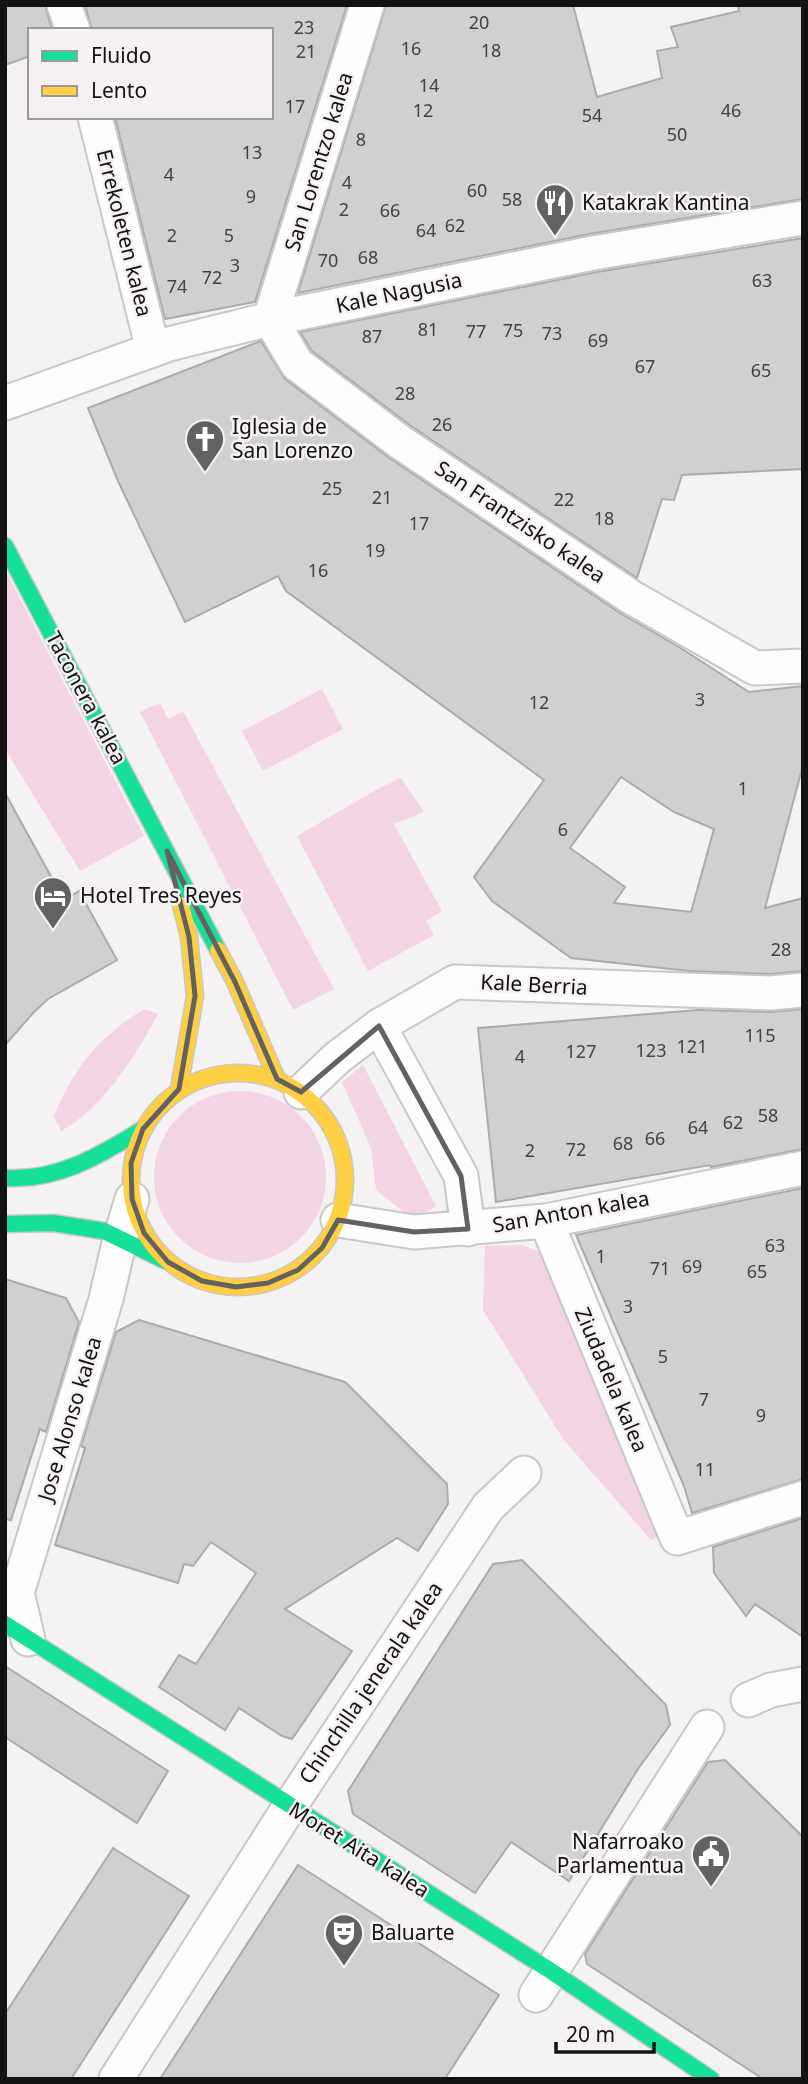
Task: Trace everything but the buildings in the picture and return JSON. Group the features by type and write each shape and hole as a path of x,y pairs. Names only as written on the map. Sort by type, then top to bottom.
{"street":[{"path":"64,5 71,28"},
{"name":"San Lorentzo kalea","path":"270,319 368,5"},
{"name":"Errekoleten kalea","path":"96,119 153,349"},
{"name":"Kale Nagusia","path":"5,403 153,349 270,319 593,253 803,218"},
{"name":"San Frantzisko kalea","path":"270,319 297,364 400,442 631,597 755,668 803,666"},
{"name":"Taconera kalea","path":"5,546 289,1086"},
{"name":"Taconera kalea","path":"167,851 189,937 195,996 179,1089"},
{"name":"Kale Berria","path":"289,1086 337,1058 379,1026 455,982 771,993 803,990"},
{"path":"379,1026 461,1176 468,1229"},
{"path":"5,1224 53,1223 104,1231 202,1281 236,1287 268,1283 298,1270 322,1248 338,1220 345,1196 346,1172 342,1149 332,1127 318,1108 289,1086 244,1072 210,1076 179,1089 159,1107 143,1129 131,1163 132,1199 144,1233 168,1262"},
{"path":"5,1178 19,1180 54,1175 92,1161 143,1129"},
{"name":"San Anton kalea","path":"338,1220 414,1232 546,1221 803,1168"},
{"name":"Jose Alonso kalea","path":"17,1631 17,1593 106,1299 132,1199"},
{"name":"Ziudadela kalea","path":"546,1221 677,1538 803,1498"},
{"name":"Chinchilla jenerala kalea","path":"116,2079 290,1806 488,1507 524,1473"},
{"name":"Moret Aita kalea","path":"17,1631 290,1806 543,1983 711,2079"},
{"path":"748,1700 771,1690 803,1684"},
{"path":"543,1983 707,1727"}],"highlighted area":[{"path":"167,851 235,982 277,1079 301,1092 379,1026 461,1176 468,1229 414,1232 338,1220 322,1248 298,1270 268,1283 236,1287 202,1281 168,1262 144,1233 132,1199 131,1163 143,1129 179,1089 195,996 189,937"}],"shaded area":[{"path":"5,570 144,836 80,871 5,749"},
{"path":"322,689 343,729 263,771 242,731"},
{"path":"160,703 168,719 183,711 334,989 293,1010 140,712"},
{"path":"401,778 424,812 394,824 442,911 426,921 434,935 368,971 297,836"},
{"path":"144,1009 158,1014 129,1063 91,1109 61,1131 54,1116 70,1082 101,1042"},
{"path":"363,1065 436,1206 414,1220 376,1190 371,1148 342,1082"},
{"path":"240,1091 273,1097 301,1116 320,1144 326,1177 320,1210 301,1238 273,1257 240,1263 207,1257 179,1238 160,1210 154,1177 160,1144 179,1116 207,1097"},
{"path":"522,1245 553,1257 668,1534 651,1540 563,1439 483,1310 485,1246"}],"traffic: fast":[{"path":"5,546 218,950"},
{"path":"5,1178 43,1175 77,1165 143,1129"},
{"path":"5,1224 53,1223 104,1231 166,1261"},
{"path":"5,1624 551,1971 711,2079"}],"traffic: slow":[{"path":"179,1089 195,996 189,937 181,905"},
{"path":"218,950 235,982 277,1079"},
{"path":"238,1073 279,1081 314,1104 337,1139 345,1180 337,1221 314,1256 279,1279 238,1287 197,1279 162,1256 139,1221 131,1180 139,1139 162,1104 197,1081 238,1073"}],"place":[{"name":"Katakrak Kantina","path":"555,237"},
{"name":"Iglesia de San Lorenzo","path":"205,473"},
{"name":"Hotel Tres Reyes","path":"53,930"},
{"name":"Nafarroako Parlamentua","path":"711,1888"},
{"name":"Baluarte","path":"344,1967"}]}
